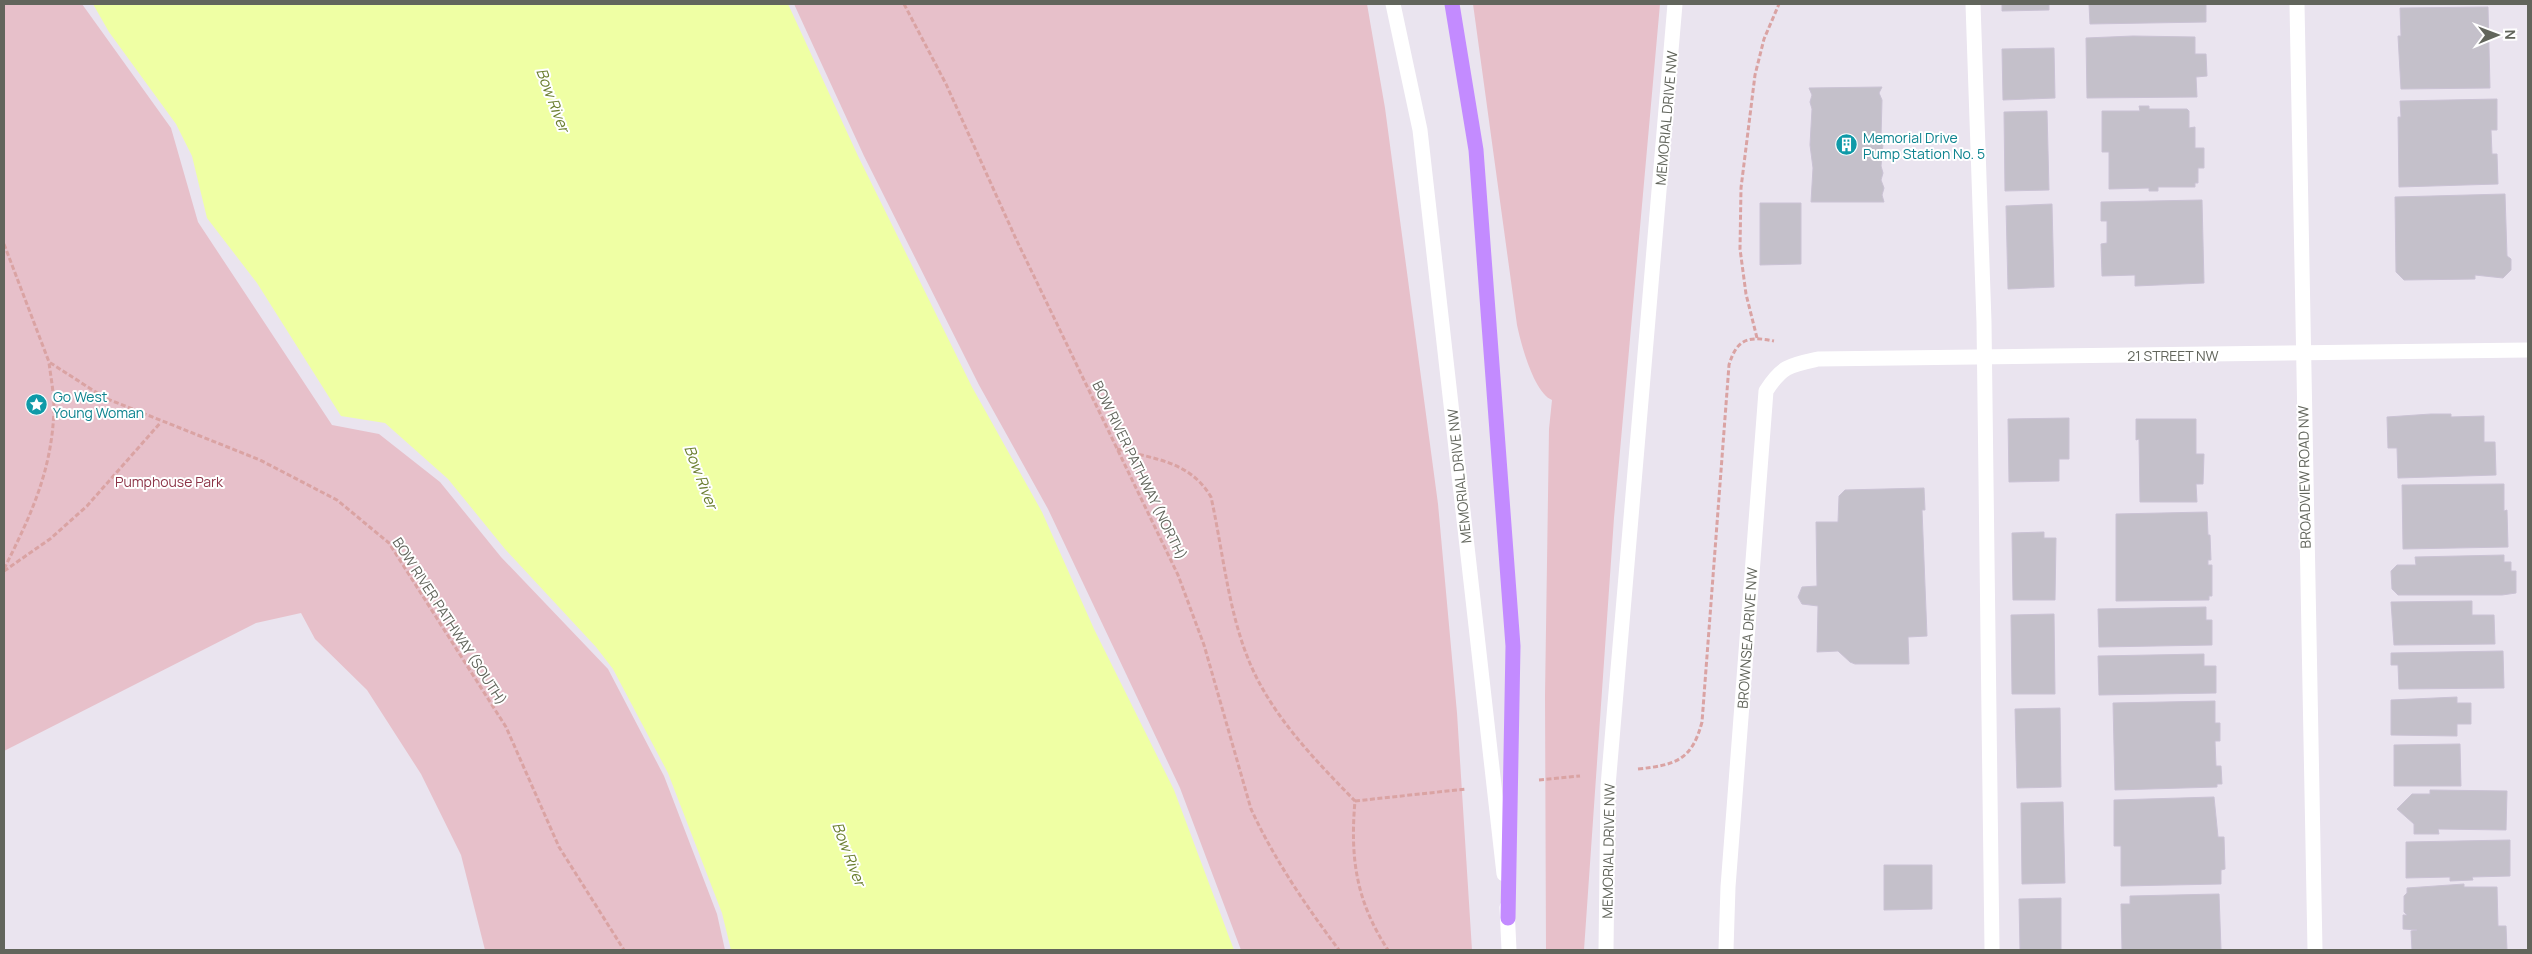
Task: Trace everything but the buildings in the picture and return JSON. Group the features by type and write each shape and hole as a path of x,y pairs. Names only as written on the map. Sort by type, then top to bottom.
{"highway":[{"path":"1452,4 1476,150 1513,646 1508,918"}],"street":[{"name":"MEMORIAL DRIVE NW","path":"1393,4 1420,130 1508,918 1509,950"},
{"name":"MEMORIAL DRIVE NW","path":"1606,950 1608,786 1676,4"},
{"path":"1973,4 1984,356 1992,950"},
{"name":"BROADVIEW ROAD NW","path":"2297,4 2302,353 2315,950"},
{"name":"21 STREET NW","path":"1818,359 2528,350"},
{"name":"BROWNSEA DRIVE NW","path":"1726,950 1728,887 1766,391 1778,372 1797,363 1818,359"}],"path":[{"name":"BOW RIVER PATHWAY (NORTH)","path":"904,4 946,84 1016,239 1178,575 1204,645 1251,809 1262,832 1312,914 1339,950"},
{"path":"1757,338 1746,294 1740,249 1741,188 1755,75 1764,39 1779,4"},
{"path":"4,244 49,362 54,408 50,447 42,488 4,570"},
{"name":"BOW RIVER PATHWAY (SOUTH)","path":"49,362 105,398 268,464 337,500 389,543 506,727 559,847 624,950"},
{"path":"4,570 50,539 87,506 161,422"},
{"path":"1116,449 1174,464 1190,472 1203,483 1211,497 1236,617 1249,662 1283,718 1307,749 1355,801 1352,835 1353,860 1357,882 1379,936 1388,950"}],"green space":[{"name":"Pumphouse Park","path":"4,4 82,4 171,128 198,222 332,425 379,434 440,482 501,557 608,669 664,776 717,914 725,950 485,950 461,855 421,774 367,690 315,639 301,613 256,623 4,751"},
{"path":"794,4 1367,4 1385,108 1438,504 1457,713 1472,950 1241,950 1180,788 1048,509 979,385 864,156"},
{"path":"1473,4 1660,4 1614,518 1584,950 1546,950 1545,696 1549,429 1552,400 1545,396 1534,378 1525,355 1517,325"}],"water":[{"name":"Bow River","path":"93,4 788,4 858,156 972,387 1042,512 1094,629 1174,790 1234,950 731,950 722,913 668,773 613,669 596,647 505,549 448,479 385,423 341,416 257,283 207,218 192,156 176,124 109,32"}],"place":[{"name":"Memorial Drive Pump Station No. 5","path":"1847,145"},
{"name":"Go West Young Woman","path":"37,404"}]}
